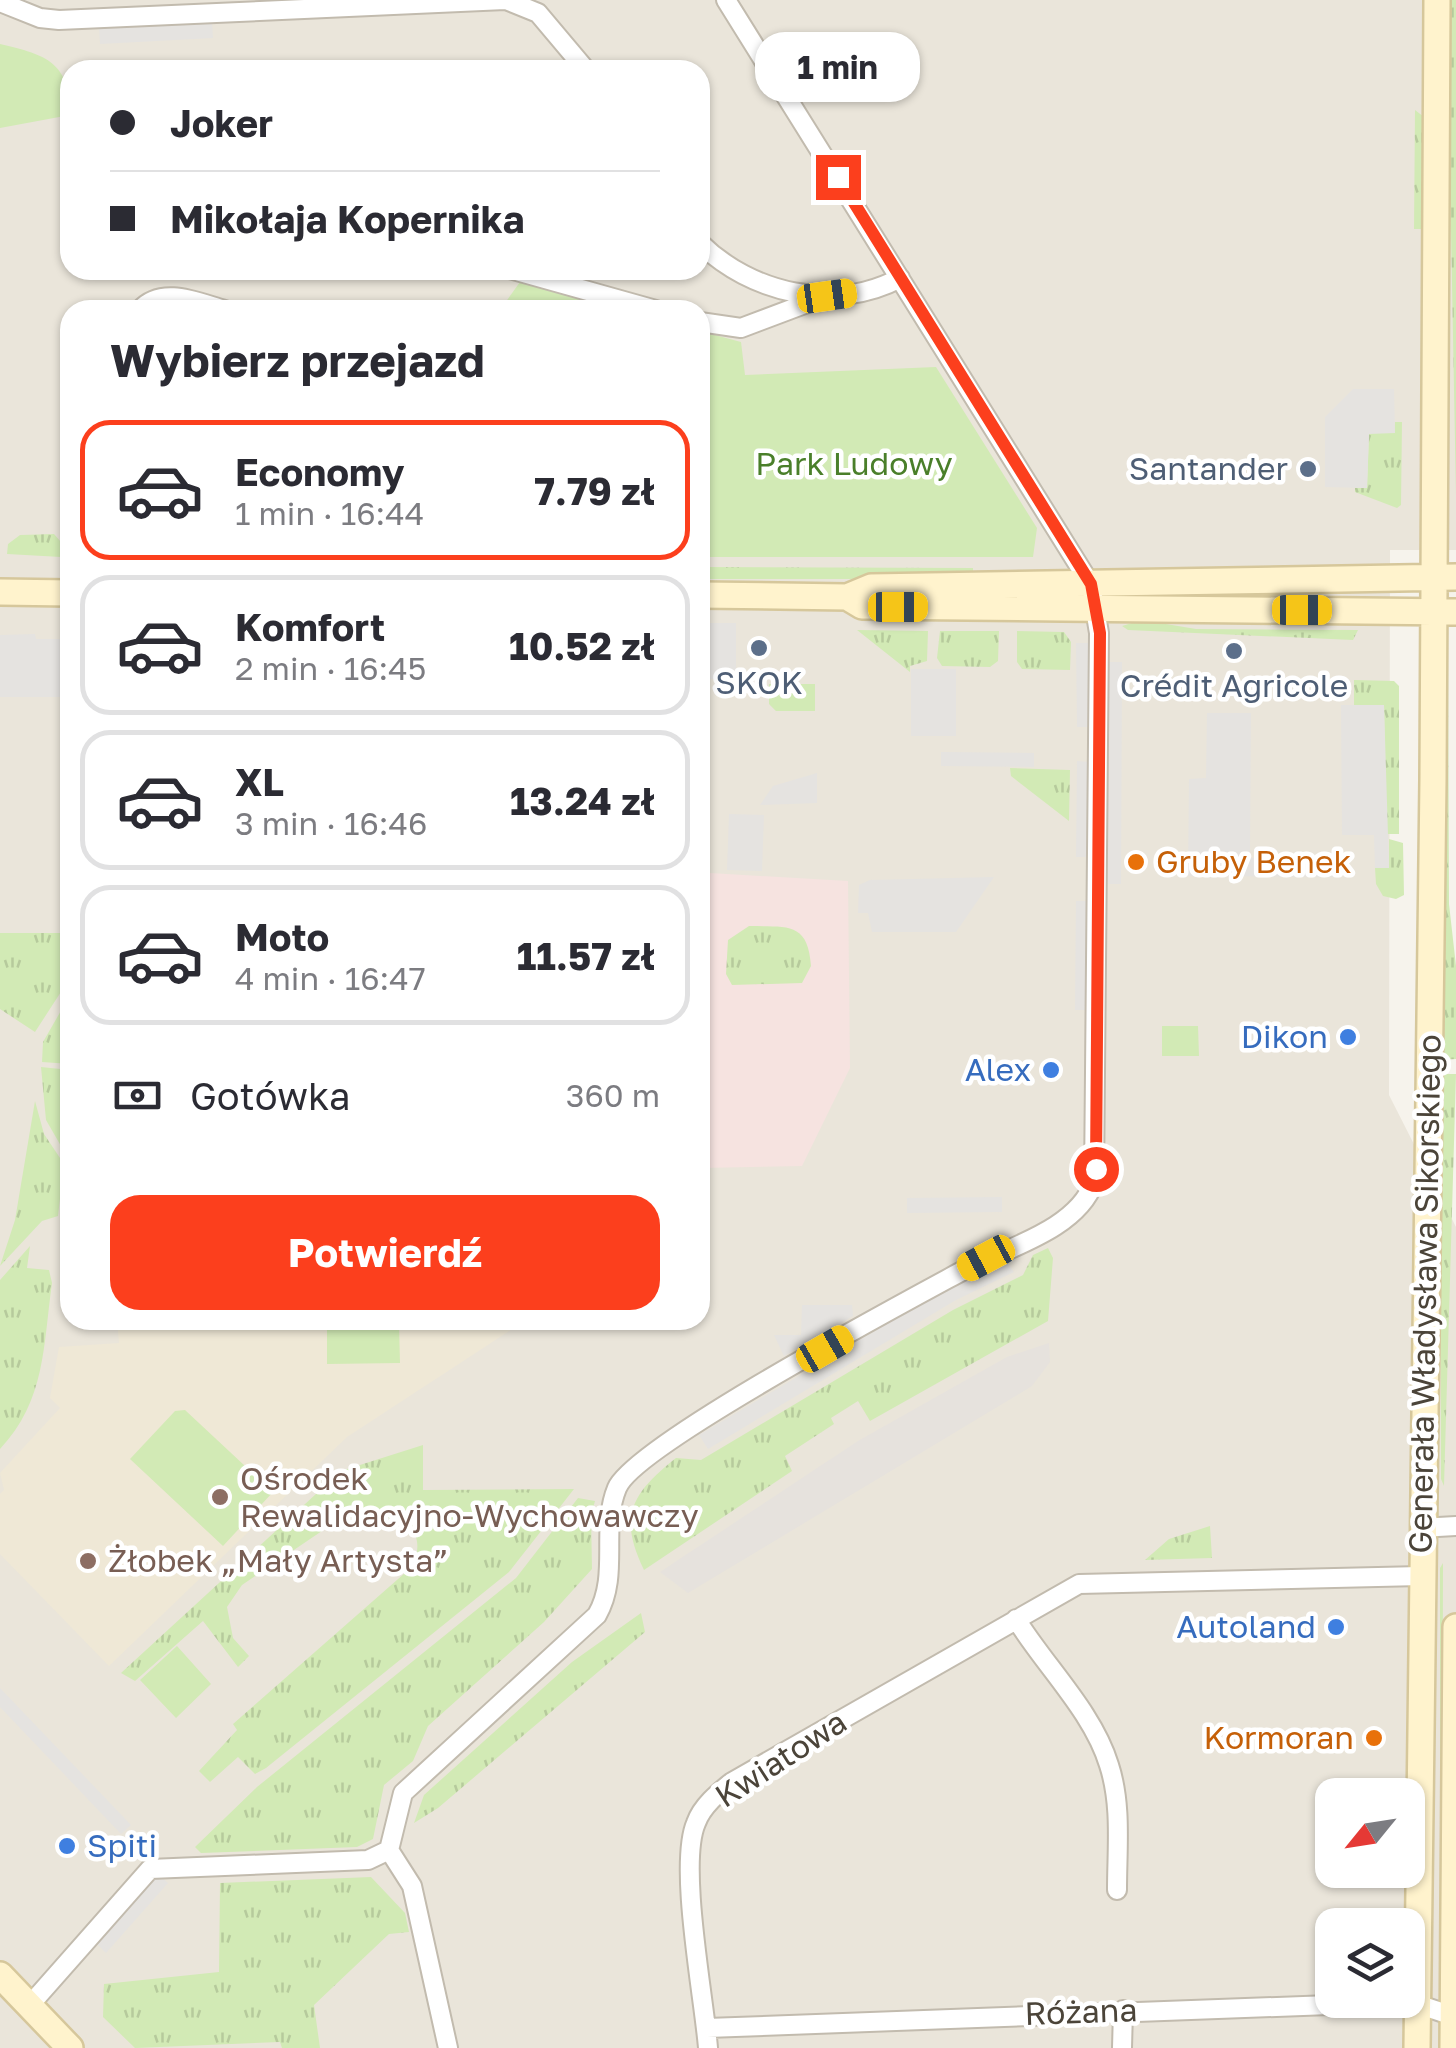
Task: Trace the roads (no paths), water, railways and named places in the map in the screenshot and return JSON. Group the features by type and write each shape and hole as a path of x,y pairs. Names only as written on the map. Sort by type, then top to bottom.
{"main road":[{"name":"Generała Władysława Sikorskiego","path":"1418,1908 1420,1528 1445,612 1438,2"},
{"path":"1092,597 1444,577"},
{"path":"710,595 847,596 871,587 1445,612"},
{"path":"0,592 60,593"},
{"path":"1453,2048 1456,1627"},
{"path":"0,1975 70,2048"},
{"name":"Generała Władysława Sikorskiego","path":"1417,2018 1417,2048"}],"street":[{"path":"0,2 40,18 58,20 506,0 538,12 578,60"},
{"path":"28,2006 150,1869 368,1860 389,1850 395,1841 396,1810 413,1782 597,1615 608,1588 613,1502 629,1470 730,1403 964,1270 1058,1223 1081,1208 1090,1195 1096,1169 1100,633 1092,597 900,278 726,0"},
{"path":"710,252 729,270 749,279 827,296"},
{"path":"710,323 742,328 827,296 900,278"},
{"path":"549,280 620,300"},
{"path":"1420,1528 1456,1526"},
{"name":"Kwiatowa","path":"708,2048 690,1868 692,1836 702,1811 732,1782 1062,1591 1092,1581 1421,1576"},
{"path":"1016,1619 1090,1726 1108,1762 1118,1814 1117,1890"},
{"path":"389,1850 412,1886 448,2048"},
{"name":"Różana","path":"707,2028 1123,2010 1315,2006"},
{"name":"Różana","path":"1425,2007 1455,2017"},
{"path":"1122,2048 1123,2010"}],"place":[{"name":"Santander","path":"1308,469"},
{"name":"SKOK","path":"759,648"},
{"name":"Crédit Agricole","path":"1234,651"},
{"name":"Gruby Benek","path":"1136,862"},
{"name":"Dikon","path":"1348,1037"},
{"name":"Alex","path":"1051,1070"},
{"name":"Ośrodek Rewalidacyjno-Wychowawczy","path":"220,1497"},
{"name":"Żłobek „Mały Artysta”","path":"88,1561"},
{"name":"Autoland","path":"1336,1627"},
{"name":"Kormoran","path":"1374,1738"},
{"name":"Spiti","path":"67,1846"}],"park label":[{"name":"Park Ludowy","path":"854,464"}]}
